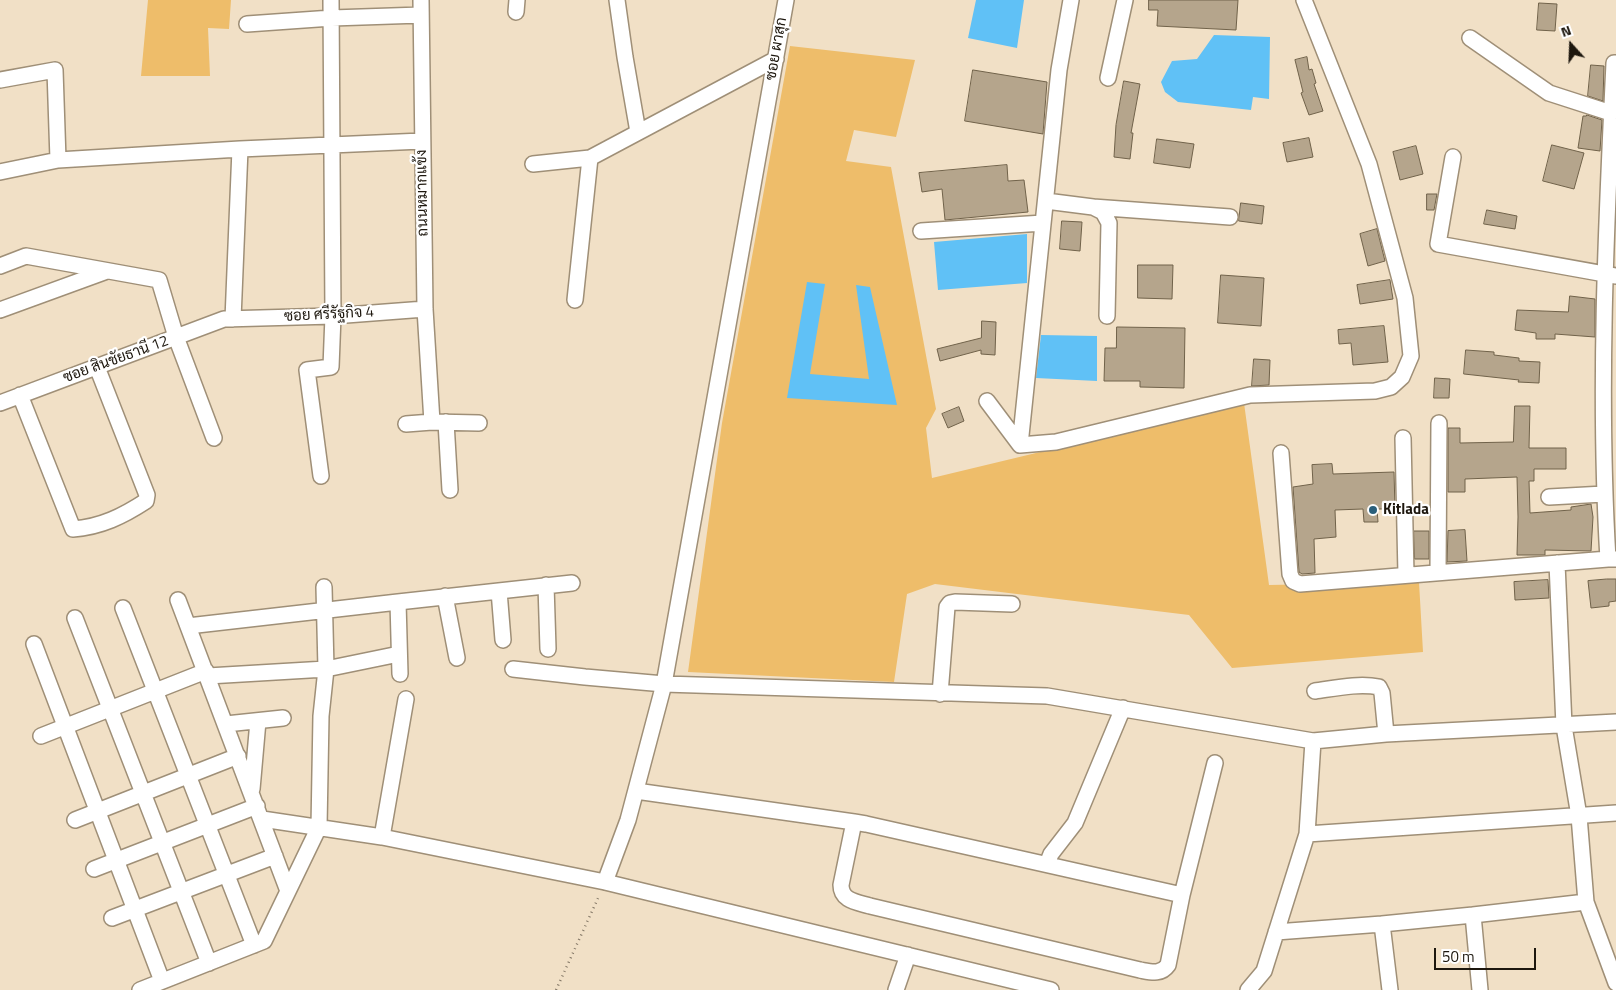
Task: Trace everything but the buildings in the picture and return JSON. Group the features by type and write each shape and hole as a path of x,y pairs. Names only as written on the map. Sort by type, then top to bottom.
{"street":[{"path":"320,476 307,370 331,367 331,0"},
{"path":"617,0 638,132"},
{"name":"ซอย ผาสุก","path":"605,882 628,820 664,684 786,0"},
{"path":"1020,445 1059,70 1071,0"},
{"path":"1108,78 1125,0"},
{"path":"1020,445 1056,442 1250,395 1375,392 1391,387 1402,377 1411,356 1405,298 1369,164 1304,0"},
{"path":"247,24 332,18 421,7"},
{"name":"ถนนหมากแข้ง","path":"421,7 424,309 429,385 439,422 450,490"},
{"path":"1470,38 1549,93 1611,113"},
{"path":"533,164 590,158 776,59"},
{"path":"1281,453 1290,574 1293,581 1300,584 1612,559 1604,494 1609,362 1611,113 1614,63 1616,63"},
{"path":"0,80 55,70 58,160"},
{"path":"0,172 58,160 422,141"},
{"path":"233,319 240,149"},
{"path":"1453,157 1438,244 1610,276"},
{"path":"575,300 590,158"},
{"path":"1046,201 1094,207 1230,217"},
{"path":"1094,207 1103,212 1109,223 1107,316"},
{"path":"920,231 1043,223"},
{"path":"0,266 26,256 159,280 176,337 214,438"},
{"path":"0,310 108,271"},
{"name":"ซอย ศรีรัฐกิจ 4","path":"233,319 332,316 424,309"},
{"name":"ซอย สินชัยธานี 12","path":"0,403 224,319 233,319"},
{"path":"20,396 73,529 91,528 113,520 146,501 147,495 97,367"},
{"path":"987,401 1020,445"},
{"path":"406,424 439,422 479,423"},
{"path":"1438,572 1439,424"},
{"path":"1403,438 1406,575"},
{"path":"1549,497 1604,494"},
{"path":"1558,563 1564,726 1579,816 1586,902 1616,983"},
{"path":"188,626 572,583"},
{"path":"546,585 548,649"},
{"path":"140,990 264,941 319,827 321,716 326,669 324,587"},
{"path":"499,590 503,640"},
{"path":"445,596 457,658"},
{"path":"178,600 288,891"},
{"path":"398,602 400,674"},
{"path":"940,694 947,607 950,603 1012,604"},
{"path":"123,608 254,945"},
{"path":"75,618 209,963"},
{"path":"34,644 162,981"},
{"path":"41,736 156,691 207,674 326,669 399,654"},
{"path":"513,669 664,684 1047,696 1313,741 1386,734 1616,722"},
{"path":"1316,691 1372,685 1379,687 1382,693 1386,734"},
{"path":"382,837 406,699"},
{"path":"1047,864 1051,854 1075,823 1123,708"},
{"path":"226,724 283,718"},
{"path":"257,806 258,721"},
{"path":"1248,990 1264,970 1307,834 1313,741"},
{"path":"75,820 238,756"},
{"path":"854,822 841,885 841,892 846,898 870,906 1140,970 1159,972 1163,971 1168,965 1182,895 1214,763"},
{"path":"636,791 854,822 1182,895"},
{"path":"94,870 257,806 319,827 382,837 605,882 1051,990"},
{"path":"1307,834 1616,813"},
{"path":"112,918 276,856"},
{"path":"1276,932 1382,924 1586,902"},
{"path":"1473,915 1480,990"},
{"path":"1382,924 1390,990"},
{"path":"896,990 908,955"}],"path":[{"path":"556,990 605,882"}],"shaded area":[{"path":"148,0 231,0 229,29 208,28 210,76 141,76"},
{"path":"790,46 915,60 896,137 854,130 846,161 891,167 936,409 926,428 932,478 1244,403 1269,585 1419,582 1423,652 1232,668 1189,615 935,584 907,594 894,682 688,672 722,423"}],"water":[{"path":"976,0 1024,0 1017,48 968,38"},
{"path":"1214,35 1270,37 1269,99 1253,97 1251,110 1178,102 1165,92 1161,82 1172,61 1197,59"},
{"path":"1027,234 1027,283 938,290 934,242"},
{"path":"807,282 825,284 810,374 869,379 856,285 870,287 897,405 787,398"},
{"path":"1041,335 1097,336 1097,381 1036,378"}],"place":[{"name":"Kitlada","path":"1373,510"}]}
